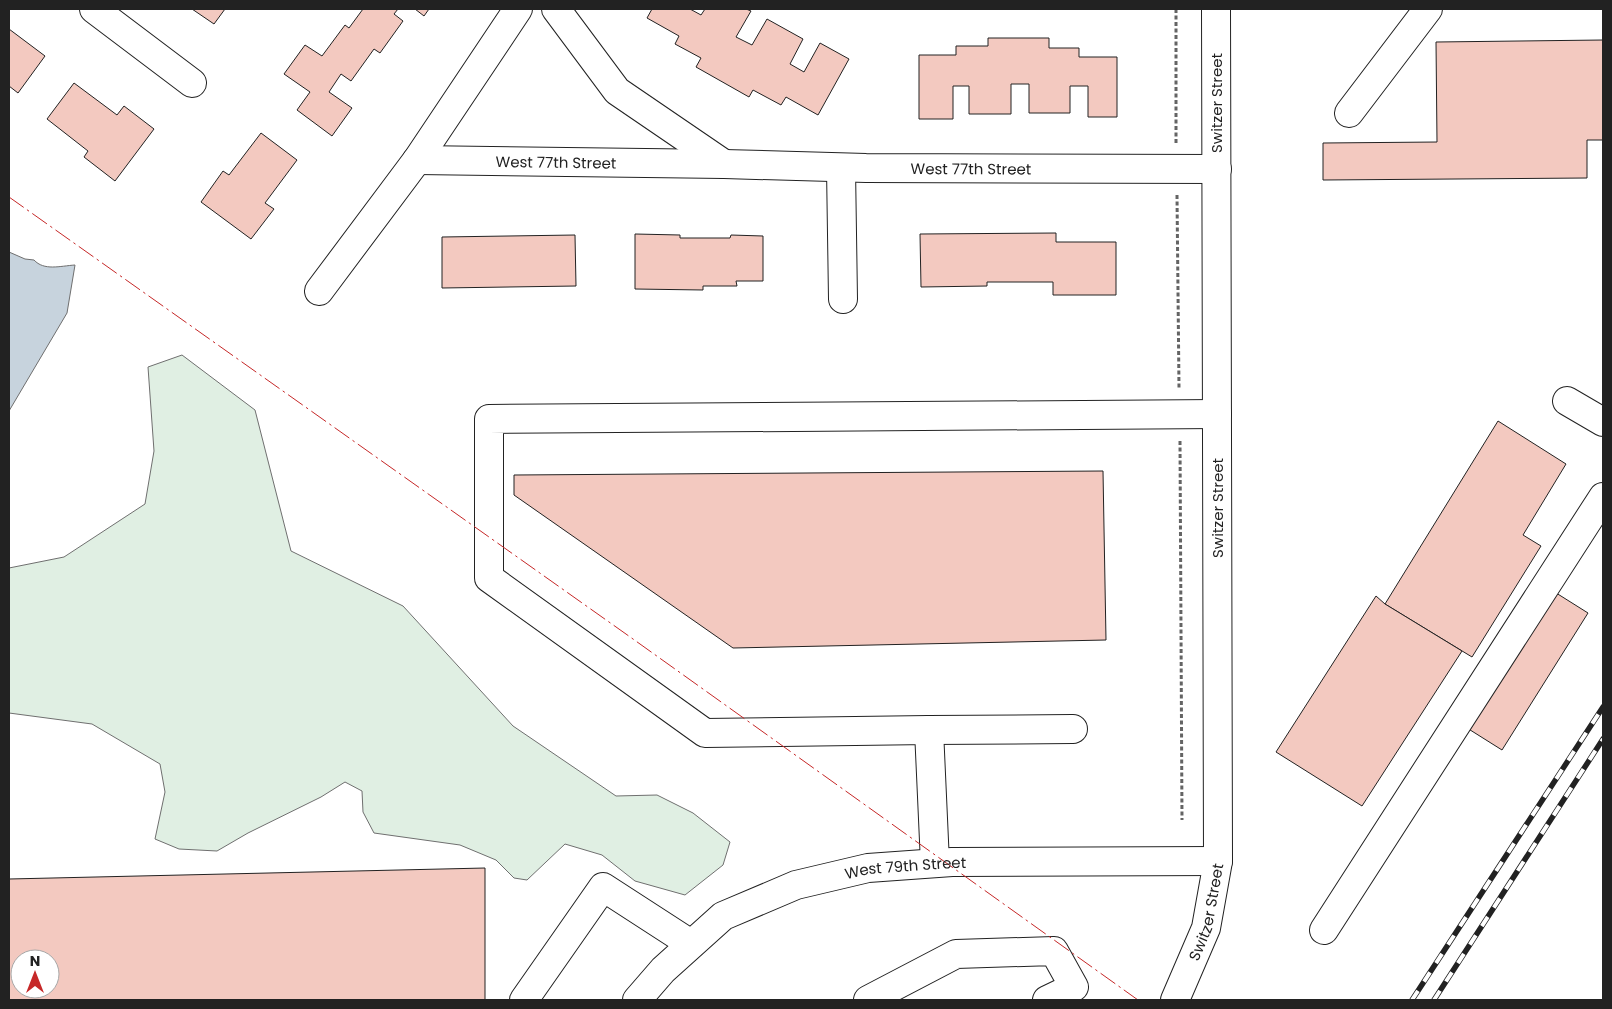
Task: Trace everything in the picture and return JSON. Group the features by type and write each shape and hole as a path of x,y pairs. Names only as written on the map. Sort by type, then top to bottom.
{"street":[{"path":"94,9 192,83"},
{"path":"319,291 417,160 518,9"},
{"path":"556,9 617,91 724,164"},
{"name":"Switzer Street","path":"1175,1000 1206,928 1218,861 1216,9"},
{"path":"1350,113 1428,9"},
{"name":"West 77th Street","path":"417,160 724,164 841,168 1217,169"},
{"path":"841,168 843,299"},
{"path":"1567,401 1603,422"},
{"path":"1073,729 705,733 489,578 489,419 1217,414"},
{"path":"1324,930 1603,497"},
{"path":"929,730 935,864"},
{"name":"West 79th Street","path":"637,1000 663,970 723,916 796,884 868,868 935,864 1218,861"},
{"path":"524,1000 603,887 691,944"},
{"path":"868,1000 956,954 1054,951 1074,987 1047,1000"}],"path":[{"path":"1176,9 1176,144"},
{"path":"1177,194 1179,391"},
{"path":"1180,435 1182,820"}],"green space":[{"path":"182,355 255,410 291,551 403,606 513,726 616,796 657,795 693,813 730,842 723,865 685,895 635,881 602,855 565,844 527,880 514,878 496,860 460,845 374,833 363,812 362,791 345,782 321,797 248,833 217,851 179,849 155,839 165,792 160,764 92,724 9,713 9,568 64,557 145,504 154,451 148,367"}],"shaded area":[{"path":"9,252 25,259 34,260 47,267 75,265 67,313 9,411"}],"building":[{"path":"192,9 225,9 214,24"},
{"path":"363,9 398,9 394,14 403,21 380,53 374,49 351,81 341,74 329,92 352,108 332,136 297,110 310,92 284,74 305,45 322,56 345,25 349,28"},
{"path":"415,9 429,9 424,16"},
{"path":"652,9 690,9 701,15 705,9 746,9 751,11 736,37 752,45 767,19 803,39 790,64 804,72 820,43 849,59 818,115 786,97 781,105 753,90 749,97 696,67 701,58 675,44 679,36 647,18"},
{"path":"9,29 45,56 18,93 9,86"},
{"path":"988,38 1049,38 1049,48 1079,48 1079,57 1117,57 1117,117 1088,117 1088,86 1070,86 1070,113 1029,113 1029,84 1011,84 1011,114 969,114 969,86 953,86 953,119 919,119 919,55 956,55 956,46 988,46"},
{"path":"1603,40 1603,140 1587,140 1587,178 1323,180 1323,143 1437,142 1436,42"},
{"path":"74,83 117,115 124,106 154,129 115,181 84,157 88,151 47,119"},
{"path":"261,133 297,160 265,203 274,209 251,239 201,202 223,171 229,175"},
{"path":"1056,233 1056,242 1116,242 1116,295 1053,295 1053,282 987,282 987,286 921,287 920,234"},
{"path":"635,234 680,235 680,238 730,238 731,235 763,236 763,281 736,281 737,286 703,286 703,290 635,289"},
{"path":"575,235 576,286 442,288 442,237"},
{"path":"1498,421 1566,464 1523,535 1541,546 1472,657 1385,604"},
{"path":"1103,471 1106,640 733,648 514,495 514,475"},
{"path":"1553,591 1588,613 1502,750 1467,728"},
{"path":"1376,596 1385,604 1462,651 1362,806 1276,752"},
{"path":"485,868 485,1000 9,1000 9,879"}],"railway":[{"path":"1412,1000 1603,707"},
{"path":"1434,1000 1603,739"}],"power":[{"path":"9,197 1138,1000"}]}
